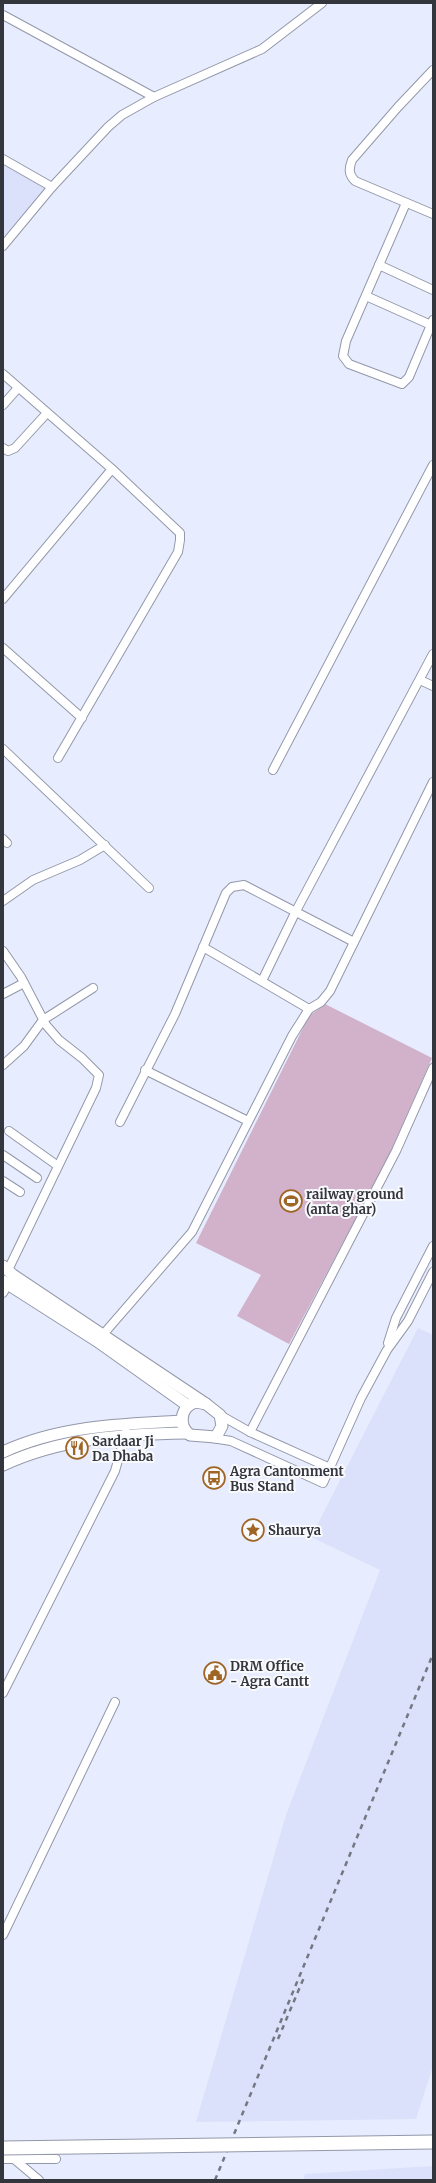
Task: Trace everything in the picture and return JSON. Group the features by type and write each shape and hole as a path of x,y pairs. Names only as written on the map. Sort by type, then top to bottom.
{"main road":[{"path":"3,2148 433,2142"}],"street":[{"path":"3,246 52,187 108,127 132,109 154,97 262,49 322,3"},
{"path":"3,15 154,97"},
{"path":"433,70 398,107 352,160 349,169 351,176 355,181 433,214"},
{"path":"3,159 52,187"},
{"path":"366,296 432,323 408,377 402,384 349,364 345,360 343,352 366,296 379,265 406,203"},
{"path":"379,265 433,290"},
{"path":"3,374 112,469 180,533 180,546 58,758"},
{"path":"3,405 18,388"},
{"path":"3,448 8,451 15,448 47,413"},
{"path":"274,770 433,465"},
{"path":"3,599 112,469"},
{"path":"3,648 82,718"},
{"path":"262,981 296,911 433,654"},
{"path":"420,680 433,686"},
{"path":"3,749 149,888"},
{"path":"100,1338 192,1232 292,1036 309,1009 321,1002 328,994 432,787"},
{"path":"3,901 33,880 80,860 105,845"},
{"path":"120,1122 145,1070 175,1014 226,893 237,885 244,885 354,942"},
{"path":"203,947 309,1009"},
{"path":"3,951 24,983 43,1020 59,1040 82,1058 99,1075 96,1088 6,1278 206,1404 220,1415 250,1432 330,1468"},
{"path":"3,994 24,983"},
{"path":"3,1065 24,1046 43,1020 92,988"},
{"path":"250,1432 396,1151 433,1068"},
{"path":"145,1070 248,1121"},
{"path":"9,1130 58,1166"},
{"path":"3,1155 37,1178"},
{"path":"3,1181 20,1192"},
{"path":"387,1350 396,1318 433,1246"},
{"path":"3,1452 37,1439 73,1430 127,1429 187,1433 230,1441 322,1483 361,1398 387,1350 408,1321 433,1272"},
{"path":"100,1338 187,1405"},
{"path":"187,1405 196,1402 206,1404"},
{"path":"187,1405 182,1421 187,1433"},
{"path":"212,1438 218,1434 222,1426 220,1415"},
{"path":"3,1465 50,1447 127,1429 182,1421"},
{"path":"3,1693 115,1472 127,1429"},
{"path":"3,1935 115,1702"},
{"path":"3,2159 56,2159"},
{"path":"14,2159 39,2180"}],"shaded area":[{"path":"3,162 48,190 3,244"},
{"name":"railway ground (anta ghar)","path":"325,1004 432,1058 387,1160 289,1344 237,1316 261,1275 196,1243 309,1016"},
{"path":"418,1328 433,1335 433,2066 416,2119 196,2122 286,1815 380,1570 311,1537"},
{"path":"433,2166 433,2180 303,2180 305,2174"}],"railway":[{"path":"215,2180 433,1654"},
{"path":"278,2039 305,1975"}],"place":[{"name":"railway ground (anta ghar)","path":"291,1201"},
{"name":"Sardaar Ji Da Dhaba","path":"77,1448"},
{"name":"Agra Cantonment Bus Stand","path":"214,1478"},
{"name":"Shaurya","path":"253,1530"},
{"name":"DRM Office - Agra Cantt","path":"215,1673"}]}
